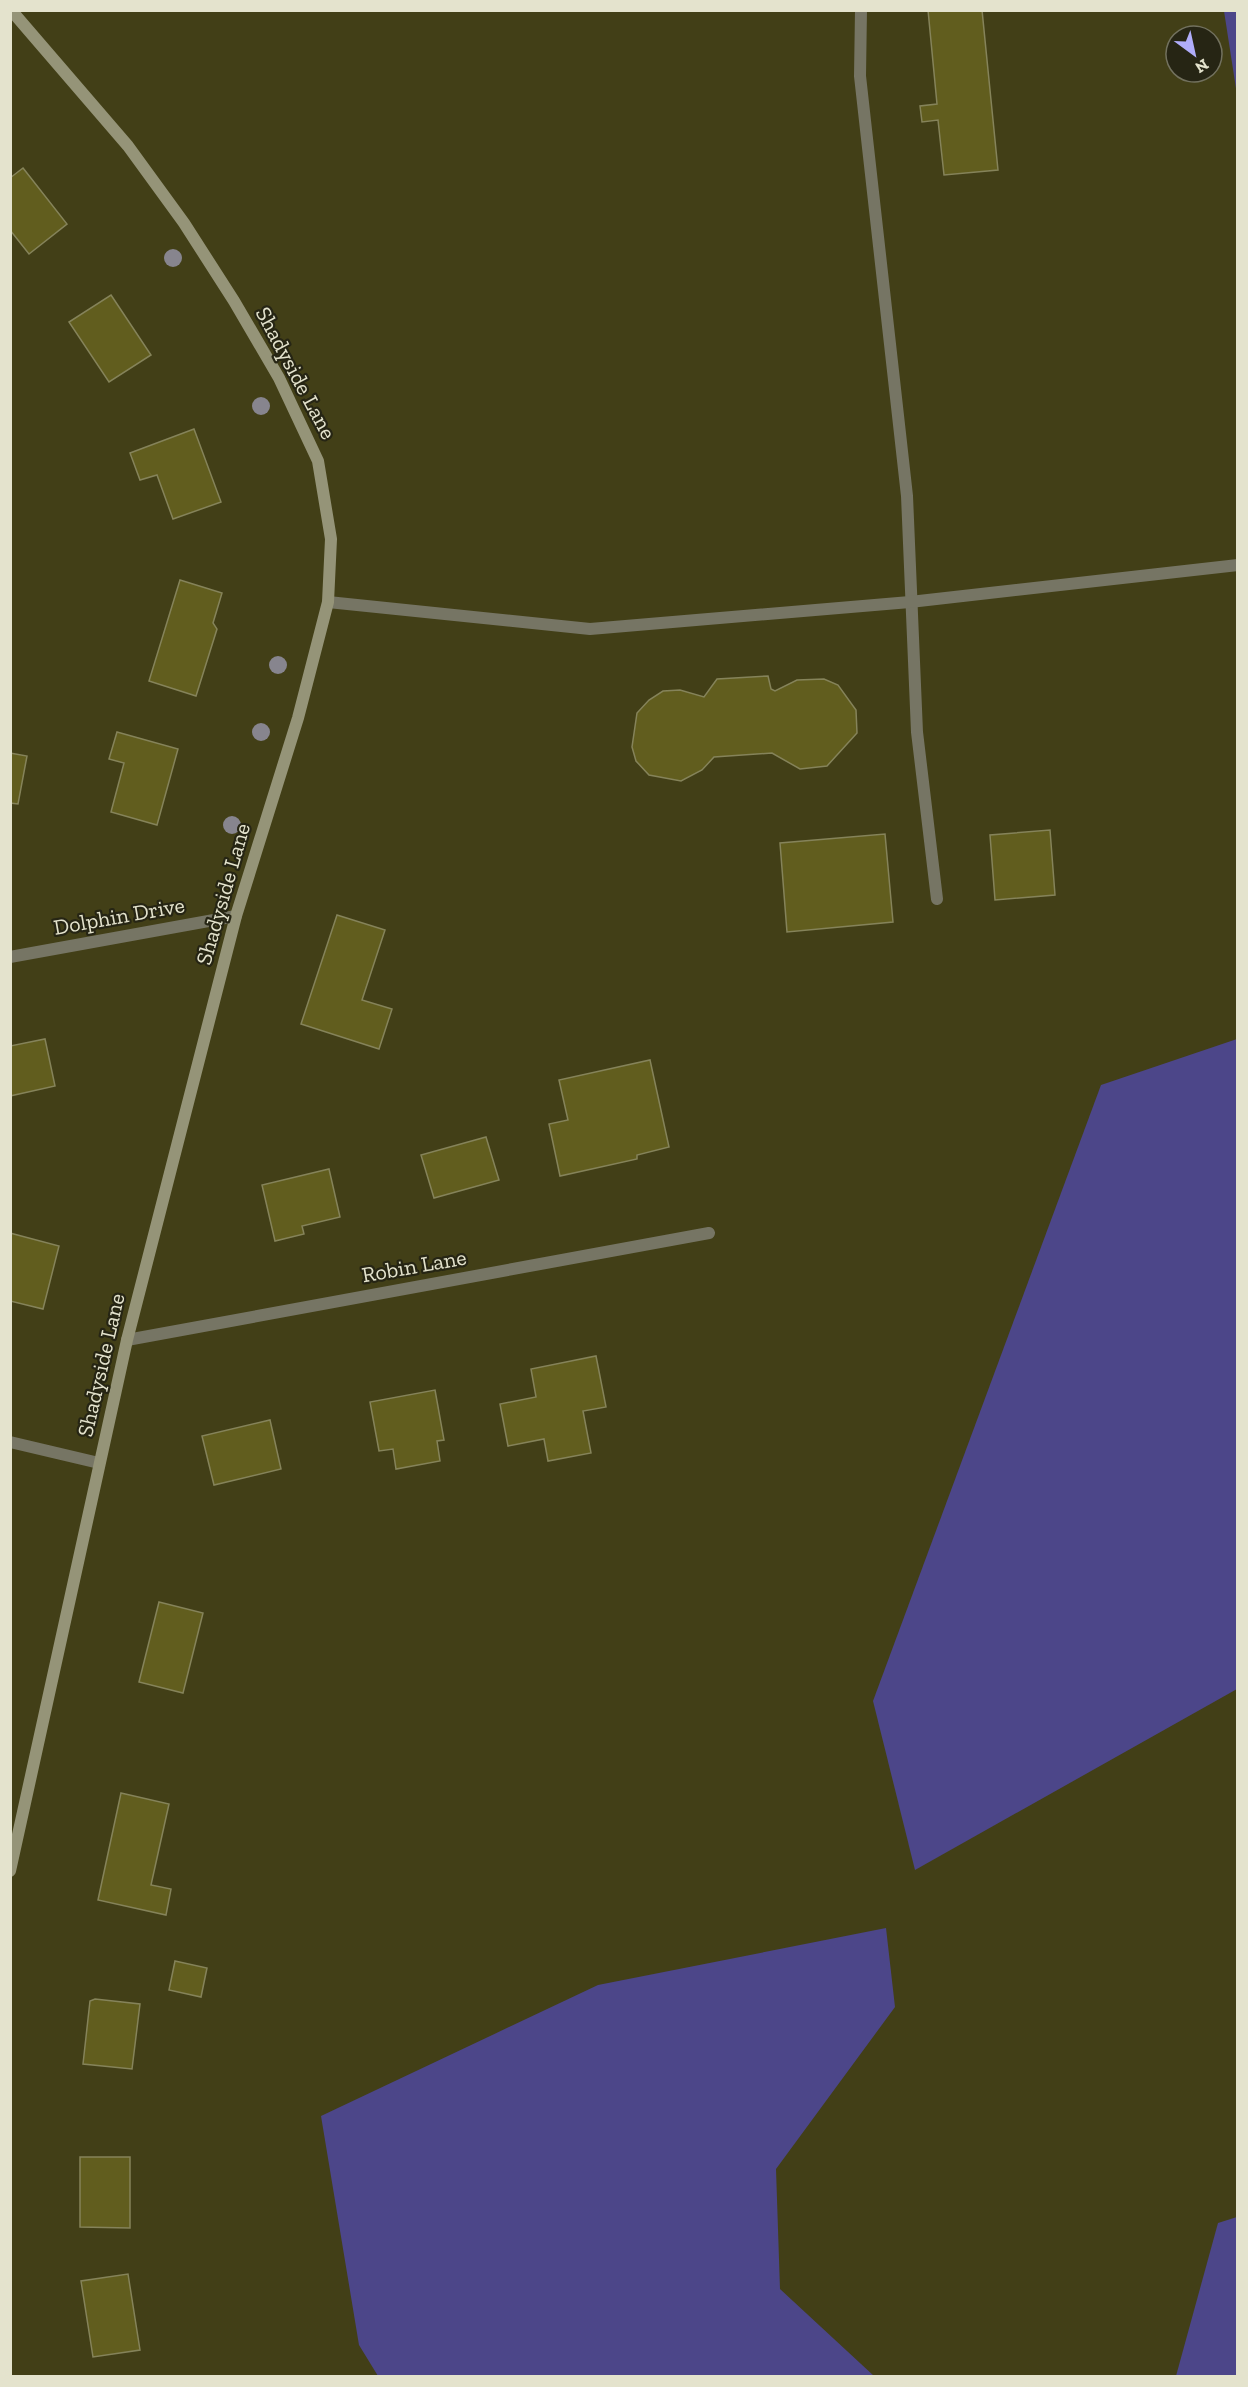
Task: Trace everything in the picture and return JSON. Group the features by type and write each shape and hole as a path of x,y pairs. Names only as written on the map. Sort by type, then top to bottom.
{"street":[{"name":"Shadyside Lane","path":"10,1871 127,1340 236,916 298,718 328,602 331,539 318,461 279,378 184,223 128,146 11,10"},
{"path":"861,10 860,76 907,496 917,732 937,899"},
{"path":"328,602 590,629 910,602 1238,565"},
{"name":"Dolphin Drive","path":"10,957 236,916"},
{"name":"Robin Lane","path":"127,1340 709,1233"},
{"path":"10,1442 99,1463"}],"shaded area":[{"path":"1224,11 1237,11 1237,95"},
{"path":"1237,1039 1237,1689 915,1870 873,1701 1101,1085"},
{"path":"886,1928 895,2007 776,2169 780,2289 874,2376 378,2376 359,2345 321,2116 598,1985"},
{"path":"1237,2217 1237,2376 1176,2376 1218,2223"}],"building":[{"path":"928,10 982,10 998,170 944,175 938,120 922,122 920,106 937,104"},
{"path":"23,168 67,224 29,254 10,230 10,178"},
{"path":"111,295 151,355 109,382 69,322"},
{"path":"194,429 221,502 173,519 157,475 140,480 130,453"},
{"path":"180,580 222,593 213,623 217,629 196,696 149,681"},
{"path":"768,676 771,689 775,691 797,680 824,679 838,685 856,710 857,733 827,766 800,769 772,753 714,757 702,770 681,781 649,775 636,761 632,747 637,713 649,700 663,691 680,690 704,697 717,679"},
{"path":"117,732 178,749 157,825 111,812 124,763 109,759"},
{"path":"10,753 27,756 18,804 10,803"},
{"path":"1050,830 1055,895 995,900 990,835"},
{"path":"885,834 893,922 787,932 780,843"},
{"path":"337,915 385,930 362,1000 392,1009 379,1049 301,1024"},
{"path":"45,1039 55,1086 10,1096 10,1046"},
{"path":"650,1060 669,1147 637,1155 637,1159 560,1176 549,1124 568,1120 559,1080"},
{"path":"486,1137 499,1180 434,1198 421,1155"},
{"path":"329,1169 340,1217 302,1226 304,1234 275,1241 262,1185"},
{"path":"10,1233 59,1246 43,1309 10,1301"},
{"path":"596,1356 606,1407 583,1411 591,1453 548,1461 544,1439 508,1446 500,1404 536,1397 531,1369"},
{"path":"435,1390 444,1440 437,1441 440,1461 396,1469 393,1449 379,1451 370,1402"},
{"path":"270,1420 281,1469 214,1485 202,1436"},
{"path":"159,1602 203,1613 183,1693 139,1682"},
{"path":"121,1793 169,1804 151,1885 171,1889 166,1915 98,1900"},
{"path":"175,1961 207,1968 201,1997 169,1990"},
{"path":"95,1999 140,2004 132,2069 83,2064 90,2001"},
{"path":"80,2157 130,2157 130,2228 80,2227"},
{"path":"128,2274 140,2350 93,2357 81,2281"}]}
